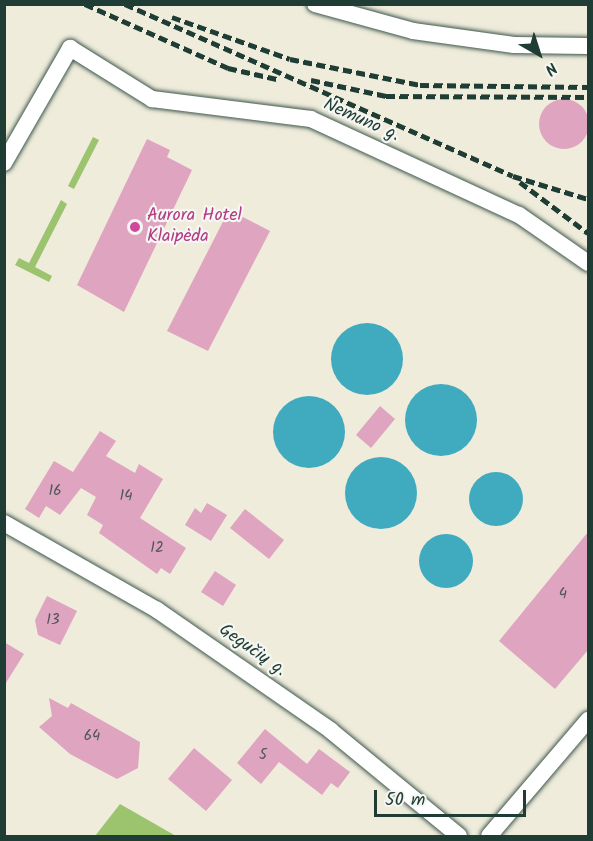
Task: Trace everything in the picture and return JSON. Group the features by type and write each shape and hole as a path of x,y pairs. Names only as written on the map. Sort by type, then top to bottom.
{"street":[{"path":"315,4 413,31 514,45 588,46"},
{"name":"Nemuno g.","path":"4,163 70,48 152,99 311,119 519,215 588,263"},
{"name":"Gegučių g.","path":"4,523 165,615 330,730 459,837"},
{"path":"489,837 588,720"}],"green space":[{"path":"93,137 99,140 74,189 68,186"},
{"path":"61,200 67,204 35,267 52,276 49,282 15,265 19,258 29,263"},
{"path":"120,804 176,836 95,836"}],"water":[{"path":"367,323 387,329 397,339 403,359 397,379 387,389 367,395 347,389 337,379 331,359 337,339 347,329"},
{"path":"441,384 461,390 471,400 477,420 471,440 461,450 441,456 421,450 411,440 405,420 411,400 421,390"},
{"path":"309,396 329,402 339,412 345,432 339,452 329,462 309,468 289,462 279,452 273,432 279,412 289,402"},
{"path":"381,457 401,463 411,473 417,493 411,513 401,523 381,529 361,523 351,513 345,493 351,473 361,463"},
{"path":"491,472 501,472 511,476 519,484 523,499 519,514 511,522 501,526 491,526 481,522 473,514 469,504 469,494 473,484 481,476"},
{"path":"441,534 451,534 461,538 469,546 473,561 469,576 461,584 451,588 441,588 431,584 423,576 419,566 419,556 423,546 431,538"}],"building":[{"path":"564,99 582,106 589,124 582,142 564,149 546,142 539,124 546,106"},
{"name":"Aurora Hotel Klaipėda","path":"147,139 170,150 167,157 192,170 124,312 77,285"},
{"path":"229,210 270,231 208,351 167,331"},
{"path":"380,406 395,419 371,448 356,435"},
{"path":"100,431 116,441 106,456 135,473 139,464 163,479 140,518 186,548 170,574 161,568 157,574 99,533 103,525 87,515 96,497 81,488 60,515 46,506 39,518 25,509 54,461 73,472"},
{"path":"207,503 227,515 211,541 185,525 195,508 201,513"},
{"path":"245,509 284,540 269,559 230,528"},
{"path":"588,532 588,650 555,689 499,641"},
{"path":"215,571 236,585 223,606 201,592"},
{"path":"47,596 77,611 60,645 38,635 35,620"},
{"path":"4,642 24,654 4,686"},
{"path":"49,698 68,708 71,703 140,742 138,768 117,779 70,754 39,727 52,716"},
{"path":"265,729 307,764 319,749 350,772 338,788 331,783 322,795 279,762 261,784 237,763"},
{"path":"194,748 232,780 206,811 168,779"}],"railway":[{"path":"85,4 228,68 277,79"},
{"path":"125,4 513,176 588,199"},
{"path":"172,17 290,59 420,85 588,87"},
{"path":"311,80 386,96 588,97"},
{"path":"520,182 588,233"}],"place":[{"name":"Aurora Hotel Klaipėda","path":"135,227"}]}
